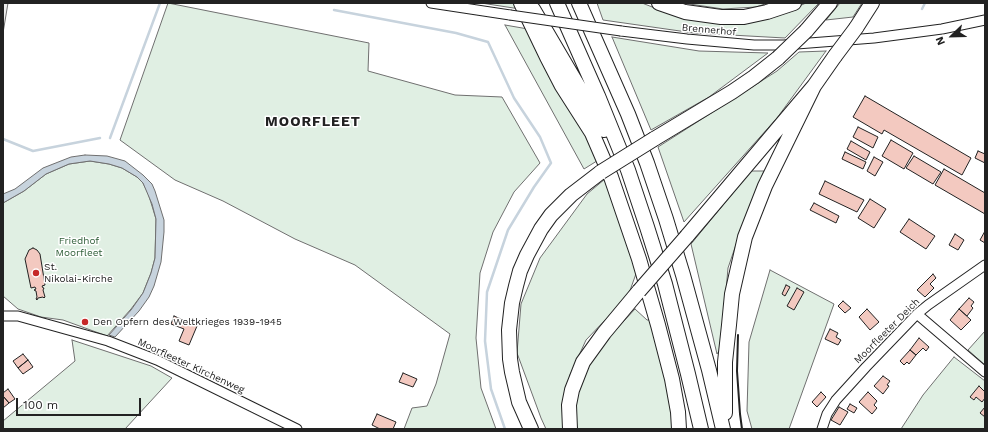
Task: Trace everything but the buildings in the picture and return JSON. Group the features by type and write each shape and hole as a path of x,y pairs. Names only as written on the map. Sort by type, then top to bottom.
{"highway":[{"path":"521,3 562,86 592,133 611,177 639,259 658,325 677,405 679,429"},
{"path":"530,3 628,170"},
{"path":"557,3 598,96 628,170 665,284 701,429"},
{"path":"579,3 607,64 647,163 683,275 724,429"},
{"path":"589,3 607,64"},
{"path":"659,3 685,12 721,17 744,17 767,12 794,3"},
{"path":"531,429 519,402 512,372 509,330 512,303 520,271 527,254 551,216 571,195 601,172 754,77 778,58 806,31 830,3"},
{"path":"570,429 569,405 572,390 583,362 604,333 639,291 814,86 856,28 872,3"},
{"path":"724,429 725,362 732,294 745,238 765,186 814,86"}],"street":[{"name":"Brennerhof","path":"431,3 510,16 621,31 754,45 784,45 874,38 942,29 985,20"},
{"name":"Moorfleeter Deich","path":"822,429 827,414 836,400 917,314 985,265"},
{"path":"917,314 985,372"},
{"name":"Moorfleeter Kirchenweg","path":"3,316 18,316 108,341 157,360 298,429"}],"green space":[{"path":"168,3 369,43 368,71 455,95 502,97 540,163 514,192 493,232 480,273 476,338 481,388 496,429 404,429 412,408 427,406 436,384 450,334 355,265 295,239 223,201 175,180 120,140"},
{"path":"481,3 517,3 520,9"},
{"path":"597,3 642,3 665,12 788,11 806,3 819,3 785,38 694,33 603,20"},
{"path":"683,3 768,3 756,7 723,9"},
{"path":"840,3 862,3 853,17 826,20"},
{"path":"505,25 528,29 600,159 584,169"},
{"path":"612,37 699,51 768,53 709,97 651,130"},
{"path":"826,51 777,118 684,222 658,147 777,71 799,52"},
{"name":"Friedhof Moorfleet","path":"90,161 122,168 137,177 143,183 148,193 156,219 155,258 143,293 107,336 63,320 41,317 18,309 3,296 3,203 24,191 46,174 69,164"},
{"path":"751,171 764,171 728,268 721,348 717,354 691,244"},
{"path":"605,179 637,271 628,296 586,340 570,375 563,415 564,429 546,429 517,353 521,304 540,258 587,194"},
{"path":"770,270 834,304 789,429 752,429 747,411 749,342"},
{"path":"635,309 647,320 652,320 670,389 673,429 576,429 574,411 579,382 601,346"},
{"path":"985,331 985,365 968,350"},
{"path":"72,340 151,366 172,378 125,429 3,429 3,421 75,361"},
{"path":"954,357 985,381 985,429 901,429 923,395"}],"shaded area":[{"path":"3,3 8,3 3,33"},
{"path":"85,155 107,156 125,161 143,175 152,184 164,220 161,262 154,286 149,297 139,311 115,337 109,335 131,310 143,293 155,258 156,219 152,204 143,183 137,177 122,168 109,164 90,161 69,164 46,174 24,191 3,203 3,194 15,189 43,168 71,157"}],"waterway":[{"path":"110,138 160,3"},
{"path":"922,9 925,3"},
{"path":"334,10 456,33 488,42 514,98 540,137 551,163 534,187 508,230 487,292 485,341 491,389 505,429"},
{"path":"3,139 33,151 100,138"}],"wall":[{"path":"738,335 737,371 742,429"}],"place":[{"name":"St. Nikolai-Kirche","path":"36,273"},
{"name":"Den Opfern des Weltkrieges 1939-1945","path":"85,322"}],"district":[{"name":"MOORFLEET","path":"313,122"}]}
